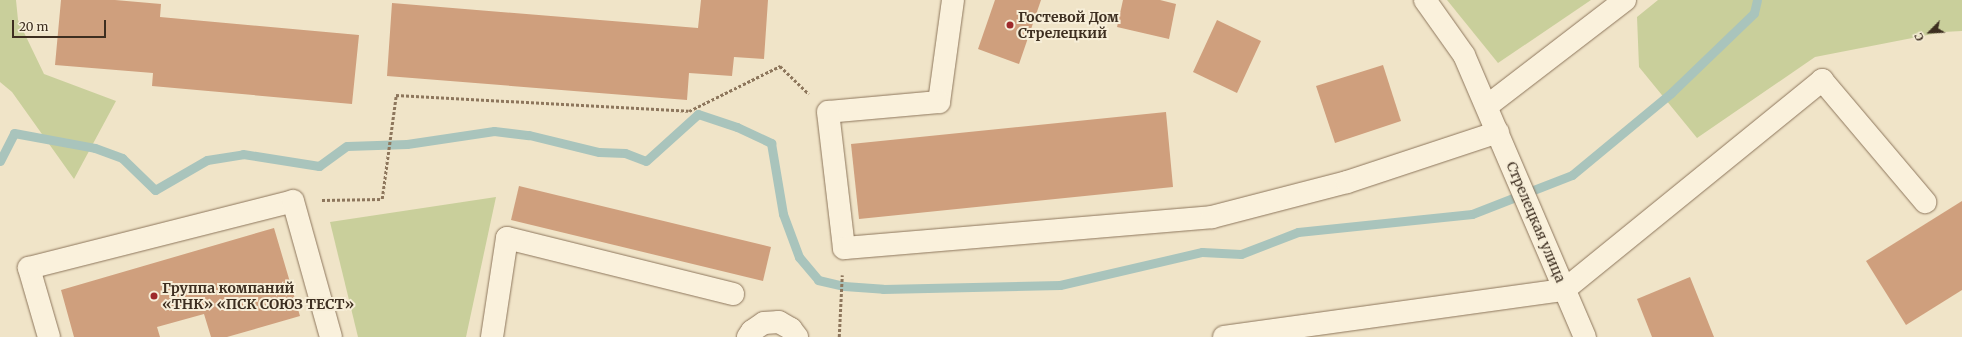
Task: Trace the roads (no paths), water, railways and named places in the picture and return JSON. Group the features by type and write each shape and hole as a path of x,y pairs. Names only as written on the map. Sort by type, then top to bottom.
{"street":[{"path":"952,0 939,102 828,112 844,248 1212,216 1347,182 1498,132"},
{"name":"Стрелецкая улица","path":"1425,0 1464,55 1585,337"},
{"path":"1487,106 1625,0"},
{"path":"1224,337 1564,290 1822,80 1925,202"},
{"path":"49,337 29,268 293,201 331,337"},
{"path":"492,337 507,238 733,294"},
{"path":"748,337 752,331 764,323 779,322 791,329 797,337"}],"waterway":[{"path":"0,161 14,133 95,148 122,158 155,190 207,160 243,154 319,166 347,146 407,144 494,131 529,135 599,152 625,153 646,161 698,114 737,127 771,143 783,214 799,257 818,280 844,286 883,289 1060,285 1202,252 1241,254 1298,232 1472,214 1572,175 1671,93 1754,13 1757,0"}],"place":[{"name":"Гостевой Дом Стрелецкий","path":"1010,25"},
{"name":"Группа компаний «ТНК» «ПСК СОЮЗ ТЕСТ»","path":"154,296"}]}
